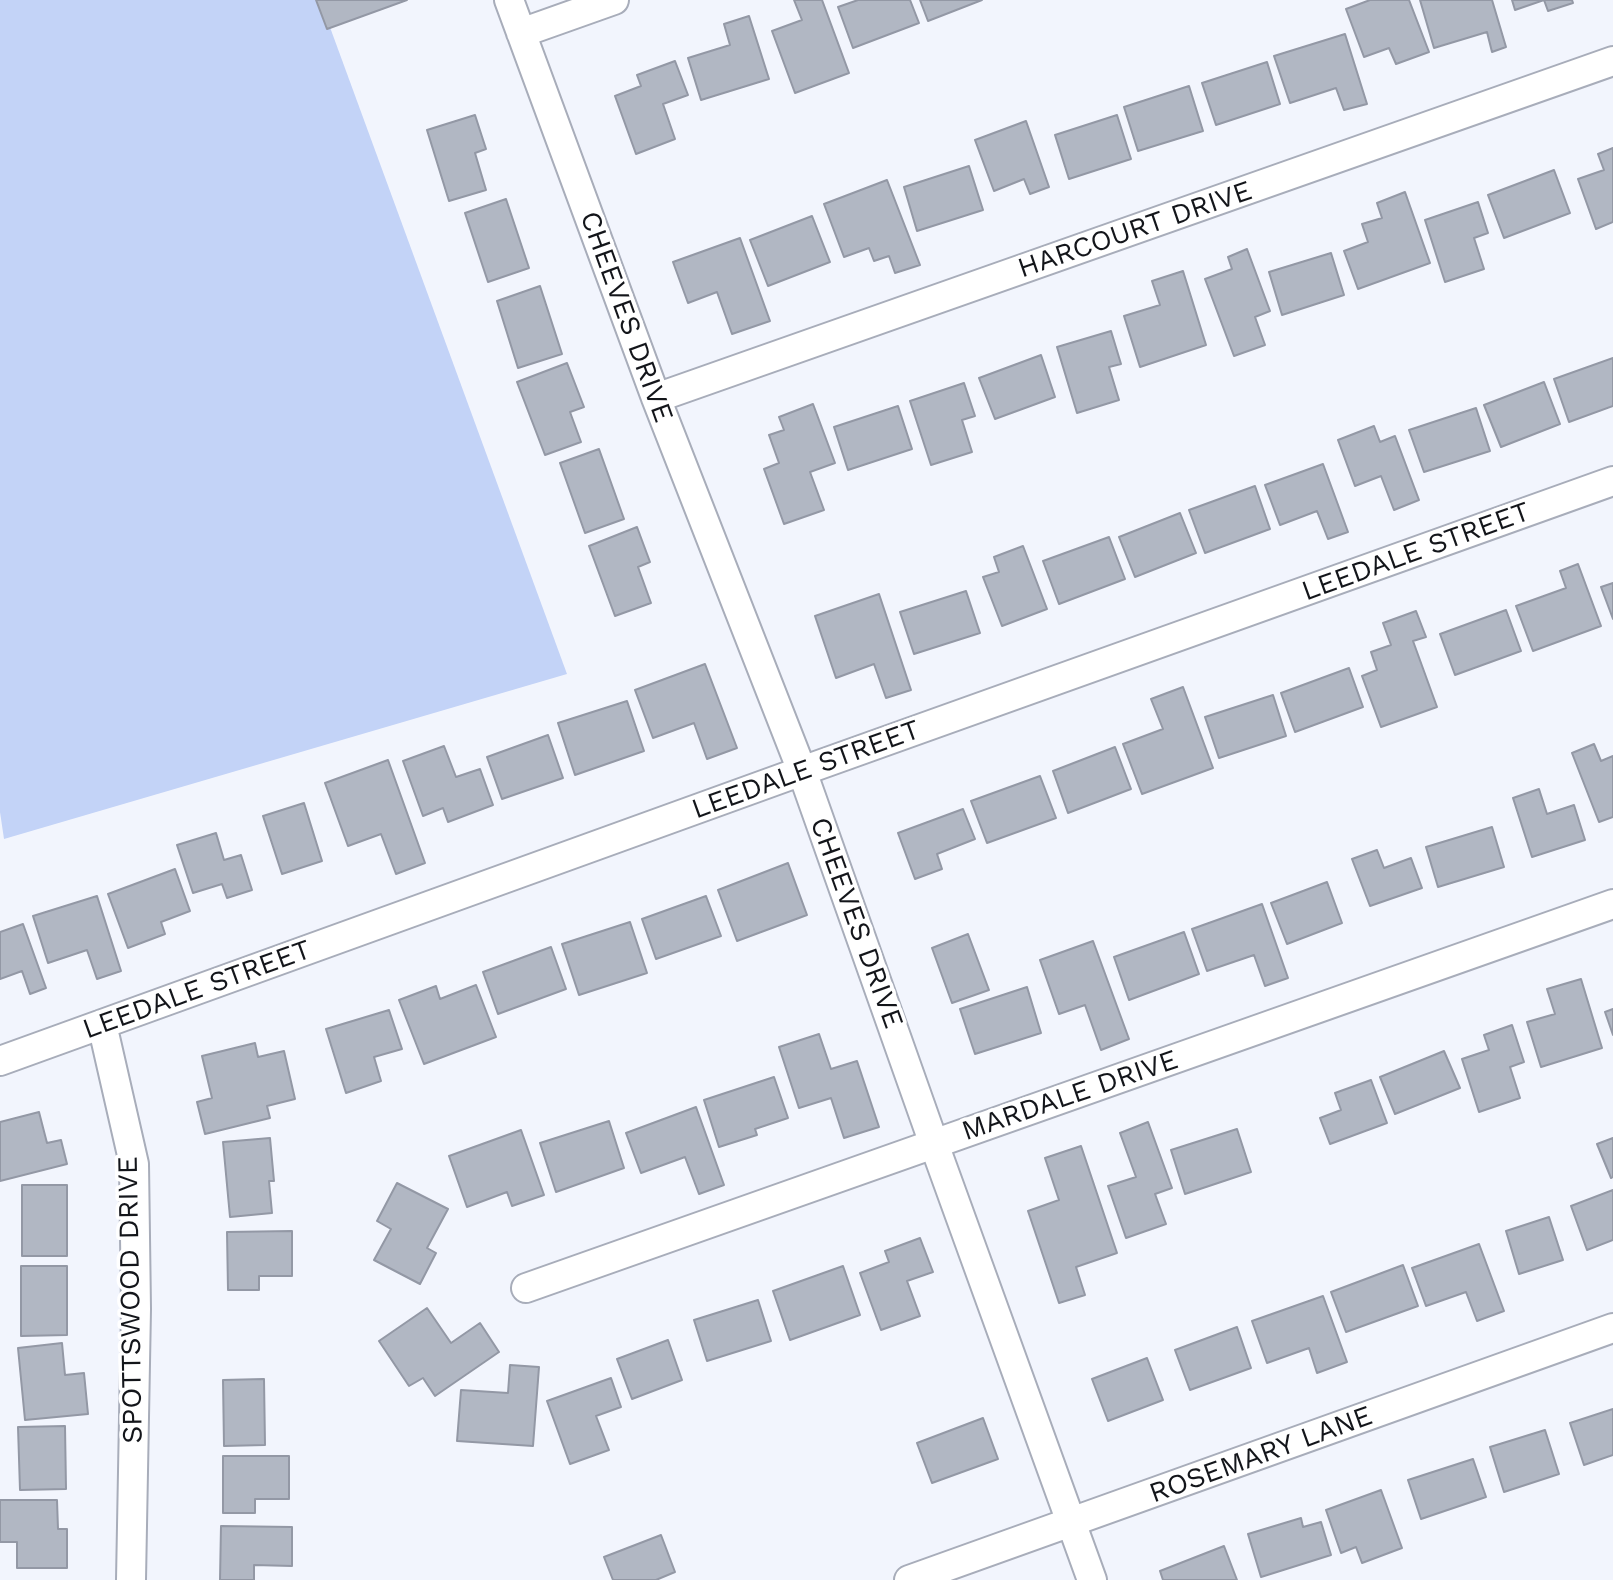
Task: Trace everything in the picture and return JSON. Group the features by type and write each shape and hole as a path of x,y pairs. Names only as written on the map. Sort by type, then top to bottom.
{"street":[{"name":"CHEEVES DRIVE","path":"509,0 656,398 802,771 1092,1580"},
{"path":"521,33 614,0"},
{"name":"HARCOURT DRIVE","path":"656,398 1613,61"},
{"name":"LEEDALE STREET","path":"0,1061 1613,481"},
{"name":"MARDALE DRIVE","path":"526,1288 1613,904"},
{"name":"SPOTTSWOOD DRIVE","path":"102,1024 134,1164 136,1309 131,1580"},
{"name":"ROSEMARY LANE","path":"909,1580 1613,1328"}],"shaded area":[{"path":"0,0 320,0 567,674 4,839 0,812"}],"building":[{"path":"316,0 407,0 327,29"},
{"path":"794,0 822,0 849,73 795,93 772,31 802,20"},
{"path":"858,0 910,0 919,23 853,48 838,7"},
{"path":"920,0 982,0 928,21"},
{"path":"1370,0 1409,0 1429,52 1396,64 1389,48 1364,57 1346,9"},
{"path":"1420,0 1492,0 1506,47 1492,52 1487,32 1434,48"},
{"path":"1512,0 1544,0 1515,10"},
{"path":"1544,0 1572,0 1573,3 1548,11"},
{"path":"749,16 769,79 701,100 688,58 730,45 724,24"},
{"path":"1345,34 1367,104 1344,110 1336,88 1290,103 1274,56"},
{"path":"675,61 688,95 663,104 675,139 636,154 615,96 641,86 637,75"},
{"path":"1267,62 1280,104 1216,125 1202,83"},
{"path":"1189,86 1203,131 1138,151 1124,107"},
{"path":"475,115 486,149 475,153 486,190 449,201 427,130"},
{"path":"1117,115 1131,159 1069,179 1055,135"},
{"path":"1026,121 1049,187 1030,194 1024,179 994,191 975,140"},
{"path":"1613,148 1613,222 1596,229 1578,179 1604,170 1598,154"},
{"path":"969,166 983,210 917,231 904,187"},
{"path":"1554,170 1570,213 1504,238 1488,195"},
{"path":"887,180 920,265 895,273 889,256 874,261 869,248 844,257 824,204"},
{"path":"1405,192 1430,263 1358,289 1344,251 1368,242 1362,224 1382,218 1377,203"},
{"path":"506,199 529,268 488,282 465,213"},
{"path":"1478,202 1488,233 1474,238 1484,269 1445,282 1425,220"},
{"path":"812,216 830,262 768,286 750,240"},
{"path":"740,238 770,321 732,334 717,292 688,303 673,262"},
{"path":"1247,249 1270,311 1255,317 1265,345 1234,356 1205,279 1232,269 1228,257"},
{"path":"1331,253 1344,295 1282,315 1269,272"},
{"path":"1183,271 1206,345 1140,367 1124,316 1160,305 1152,281"},
{"path":"540,286 562,354 518,368 497,301"},
{"path":"1111,331 1121,364 1109,367 1119,400 1077,413 1057,347"},
{"path":"1041,355 1055,397 995,419 979,378"},
{"path":"1613,358 1613,406 1569,422 1554,379"},
{"path":"567,363 584,407 570,412 581,442 545,455 517,382"},
{"path":"1544,382 1560,424 1501,447 1484,405"},
{"path":"964,383 975,416 962,420 972,452 931,465 910,401"},
{"path":"813,404 835,463 810,472 824,510 784,524 764,469 779,463 769,435 784,430 779,417"},
{"path":"898,406 912,449 848,470 834,427"},
{"path":"1476,408 1490,451 1424,472 1409,430"},
{"path":"1374,426 1380,442 1395,436 1419,500 1394,510 1381,476 1355,486 1338,440"},
{"path":"599,449 624,519 585,533 560,463"},
{"path":"1323,464 1348,532 1328,539 1317,511 1280,525 1265,485"},
{"path":"1255,486 1270,529 1205,553 1189,510"},
{"path":"1180,513 1196,553 1135,577 1119,537"},
{"path":"637,527 650,562 638,567 651,603 615,616 589,546"},
{"path":"1109,537 1125,579 1059,604 1043,561"},
{"path":"1023,546 1047,609 1002,626 983,577 999,572 994,557"},
{"path":"1578,564 1601,626 1533,651 1516,606 1566,588 1560,571"},
{"path":"1613,583 1613,619 1601,587"},
{"path":"966,591 980,633 914,654 900,612"},
{"path":"879,594 911,690 886,698 874,664 836,678 815,616"},
{"path":"1506,610 1521,651 1455,675 1440,634"},
{"path":"1416,611 1426,637 1413,641 1437,707 1381,727 1362,676 1377,670 1371,652 1391,645 1383,623"},
{"path":"705,664 737,748 707,759 694,723 653,738 635,690"},
{"path":"1349,668 1363,707 1295,732 1281,693"},
{"path":"1183,687 1213,768 1142,794 1123,744 1163,729 1151,699"},
{"path":"1273,695 1286,736 1219,758 1205,717"},
{"path":"627,701 644,751 575,775 558,723"},
{"path":"548,735 563,778 502,799 487,757"},
{"path":"1594,744 1601,761 1613,756 1613,817 1599,822 1572,753"},
{"path":"444,746 456,777 480,769 493,805 448,822 443,808 423,816 403,761"},
{"path":"1115,747 1131,789 1068,813 1053,771"},
{"path":"388,760 425,863 396,874 381,834 348,846 325,783"},
{"path":"1040,776 1056,818 987,843 971,801"},
{"path":"1539,789 1547,814 1574,805 1585,840 1532,857 1513,798"},
{"path":"304,803 322,861 282,874 263,816"},
{"path":"963,809 975,839 937,854 942,869 915,879 898,833"},
{"path":"1492,827 1504,867 1438,887 1426,847"},
{"path":"216,833 224,860 241,855 252,890 227,898 222,884 193,893 177,845"},
{"path":"1377,850 1384,868 1411,858 1422,888 1370,906 1352,859"},
{"path":"788,863 807,915 737,941 718,890"},
{"path":"175,869 190,911 161,922 165,934 128,948 108,894"},
{"path":"1327,882 1342,923 1287,944 1271,903"},
{"path":"97,896 121,971 97,979 87,950 48,963 33,916"},
{"path":"706,896 721,936 656,959 642,919"},
{"path":"1262,904 1288,978 1265,986 1254,955 1207,971 1192,929"},
{"path":"630,922 647,973 579,995 562,944"},
{"path":"23,924 46,988 30,994 22,971 0,979 0,932"},
{"path":"1184,932 1199,974 1129,1000 1114,957"},
{"path":"968,934 989,990 952,1003 932,948"},
{"path":"1093,941 1129,1039 1101,1050 1085,1005 1059,1014 1040,960"},
{"path":"551,947 566,989 498,1014 483,972"},
{"path":"1581,979 1602,1048 1541,1067 1527,1022 1555,1014 1547,989"},
{"path":"476,985 496,1037 424,1064 399,1000 436,986 440,999"},
{"path":"1027,987 1041,1033 975,1054 960,1009"},
{"path":"1613,1009 1613,1035 1605,1012"},
{"path":"389,1010 402,1049 374,1057 381,1081 346,1093 326,1029"},
{"path":"1512,1025 1524,1062 1510,1067 1520,1098 1479,1112 1462,1059 1489,1050 1484,1035"},
{"path":"819,1034 831,1069 857,1061 879,1127 844,1138 831,1098 799,1108 779,1047"},
{"path":"255,1043 258,1057 284,1051 295,1099 267,1106 270,1118 205,1134 197,1102 212,1098 202,1056"},
{"path":"1444,1051 1460,1088 1395,1114 1380,1077"},
{"path":"774,1077 788,1118 755,1129 757,1135 719,1147 704,1100"},
{"path":"1371,1080 1387,1123 1330,1144 1320,1118 1341,1110 1335,1093"},
{"path":"696,1107 724,1185 699,1194 685,1157 641,1173 626,1133"},
{"path":"39,1112 47,1143 61,1140 67,1164 0,1181 0,1122"},
{"path":"609,1121 624,1168 556,1192 540,1143"},
{"path":"1148,1122 1172,1188 1155,1194 1166,1224 1126,1238 1108,1186 1136,1177 1120,1133"},
{"path":"1237,1129 1251,1172 1185,1194 1171,1150"},
{"path":"521,1130 544,1195 512,1206 507,1192 467,1207 449,1156"},
{"path":"270,1138 274,1181 269,1181 272,1213 230,1217 223,1142"},
{"path":"1613,1138 1613,1177 1611,1178 1597,1144"},
{"path":"1081,1146 1117,1253 1076,1267 1085,1295 1059,1303 1028,1211 1059,1200 1045,1158"},
{"path":"397,1183 448,1209 427,1248 436,1253 420,1284 374,1260 391,1229 377,1221"},
{"path":"22,1185 67,1185 67,1256 22,1256"},
{"path":"1613,1190 1613,1240 1587,1250 1571,1206"},
{"path":"1549,1217 1563,1260 1519,1274 1506,1231"},
{"path":"292,1231 292,1276 259,1276 259,1290 228,1290 227,1232"},
{"path":"920,1238 933,1272 907,1281 920,1316 881,1330 860,1273 889,1262 885,1251"},
{"path":"1479,1244 1504,1311 1477,1321 1466,1292 1426,1306 1412,1268"},
{"path":"1403,1265 1418,1306 1346,1332 1331,1292"},
{"path":"21,1266 67,1266 67,1335 21,1336"},
{"path":"843,1266 860,1315 790,1340 773,1291"},
{"path":"1323,1296 1347,1362 1317,1373 1309,1348 1267,1363 1252,1321"},
{"path":"758,1300 771,1341 707,1361 694,1320"},
{"path":"427,1308 451,1343 480,1323 499,1352 435,1396 423,1378 409,1386 379,1341"},
{"path":"1237,1327 1251,1368 1190,1390 1175,1350"},
{"path":"668,1340 682,1380 632,1399 617,1359"},
{"path":"62,1343 65,1375 84,1373 88,1414 25,1420 18,1348"},
{"path":"1147,1358 1163,1400 1108,1421 1092,1379"},
{"path":"510,1365 539,1367 533,1446 457,1441 461,1390 508,1393"},
{"path":"611,1378 621,1407 596,1416 609,1450 570,1464 547,1401"},
{"path":"264,1379 265,1445 224,1446 223,1380"},
{"path":"1613,1409 1613,1455 1584,1465 1570,1423"},
{"path":"983,1418 998,1459 932,1483 917,1443"},
{"path":"65,1426 66,1489 20,1490 18,1427"},
{"path":"1545,1430 1559,1474 1504,1492 1490,1447"},
{"path":"223,1456 289,1456 289,1499 255,1499 255,1513 223,1513"},
{"path":"1473,1459 1486,1497 1421,1519 1408,1480"},
{"path":"1381,1490 1402,1548 1362,1563 1356,1547 1341,1553 1326,1510"},
{"path":"0,1500 57,1500 58,1529 67,1529 67,1568 17,1568 17,1542 0,1542"},
{"path":"1301,1518 1303,1527 1321,1522 1331,1555 1261,1577 1248,1534"},
{"path":"221,1526 292,1527 292,1566 254,1565 254,1580 220,1580"},
{"path":"661,1535 675,1572 656,1580 613,1580 604,1557"},
{"path":"1224,1546 1237,1580 1163,1580 1160,1571"}]}
